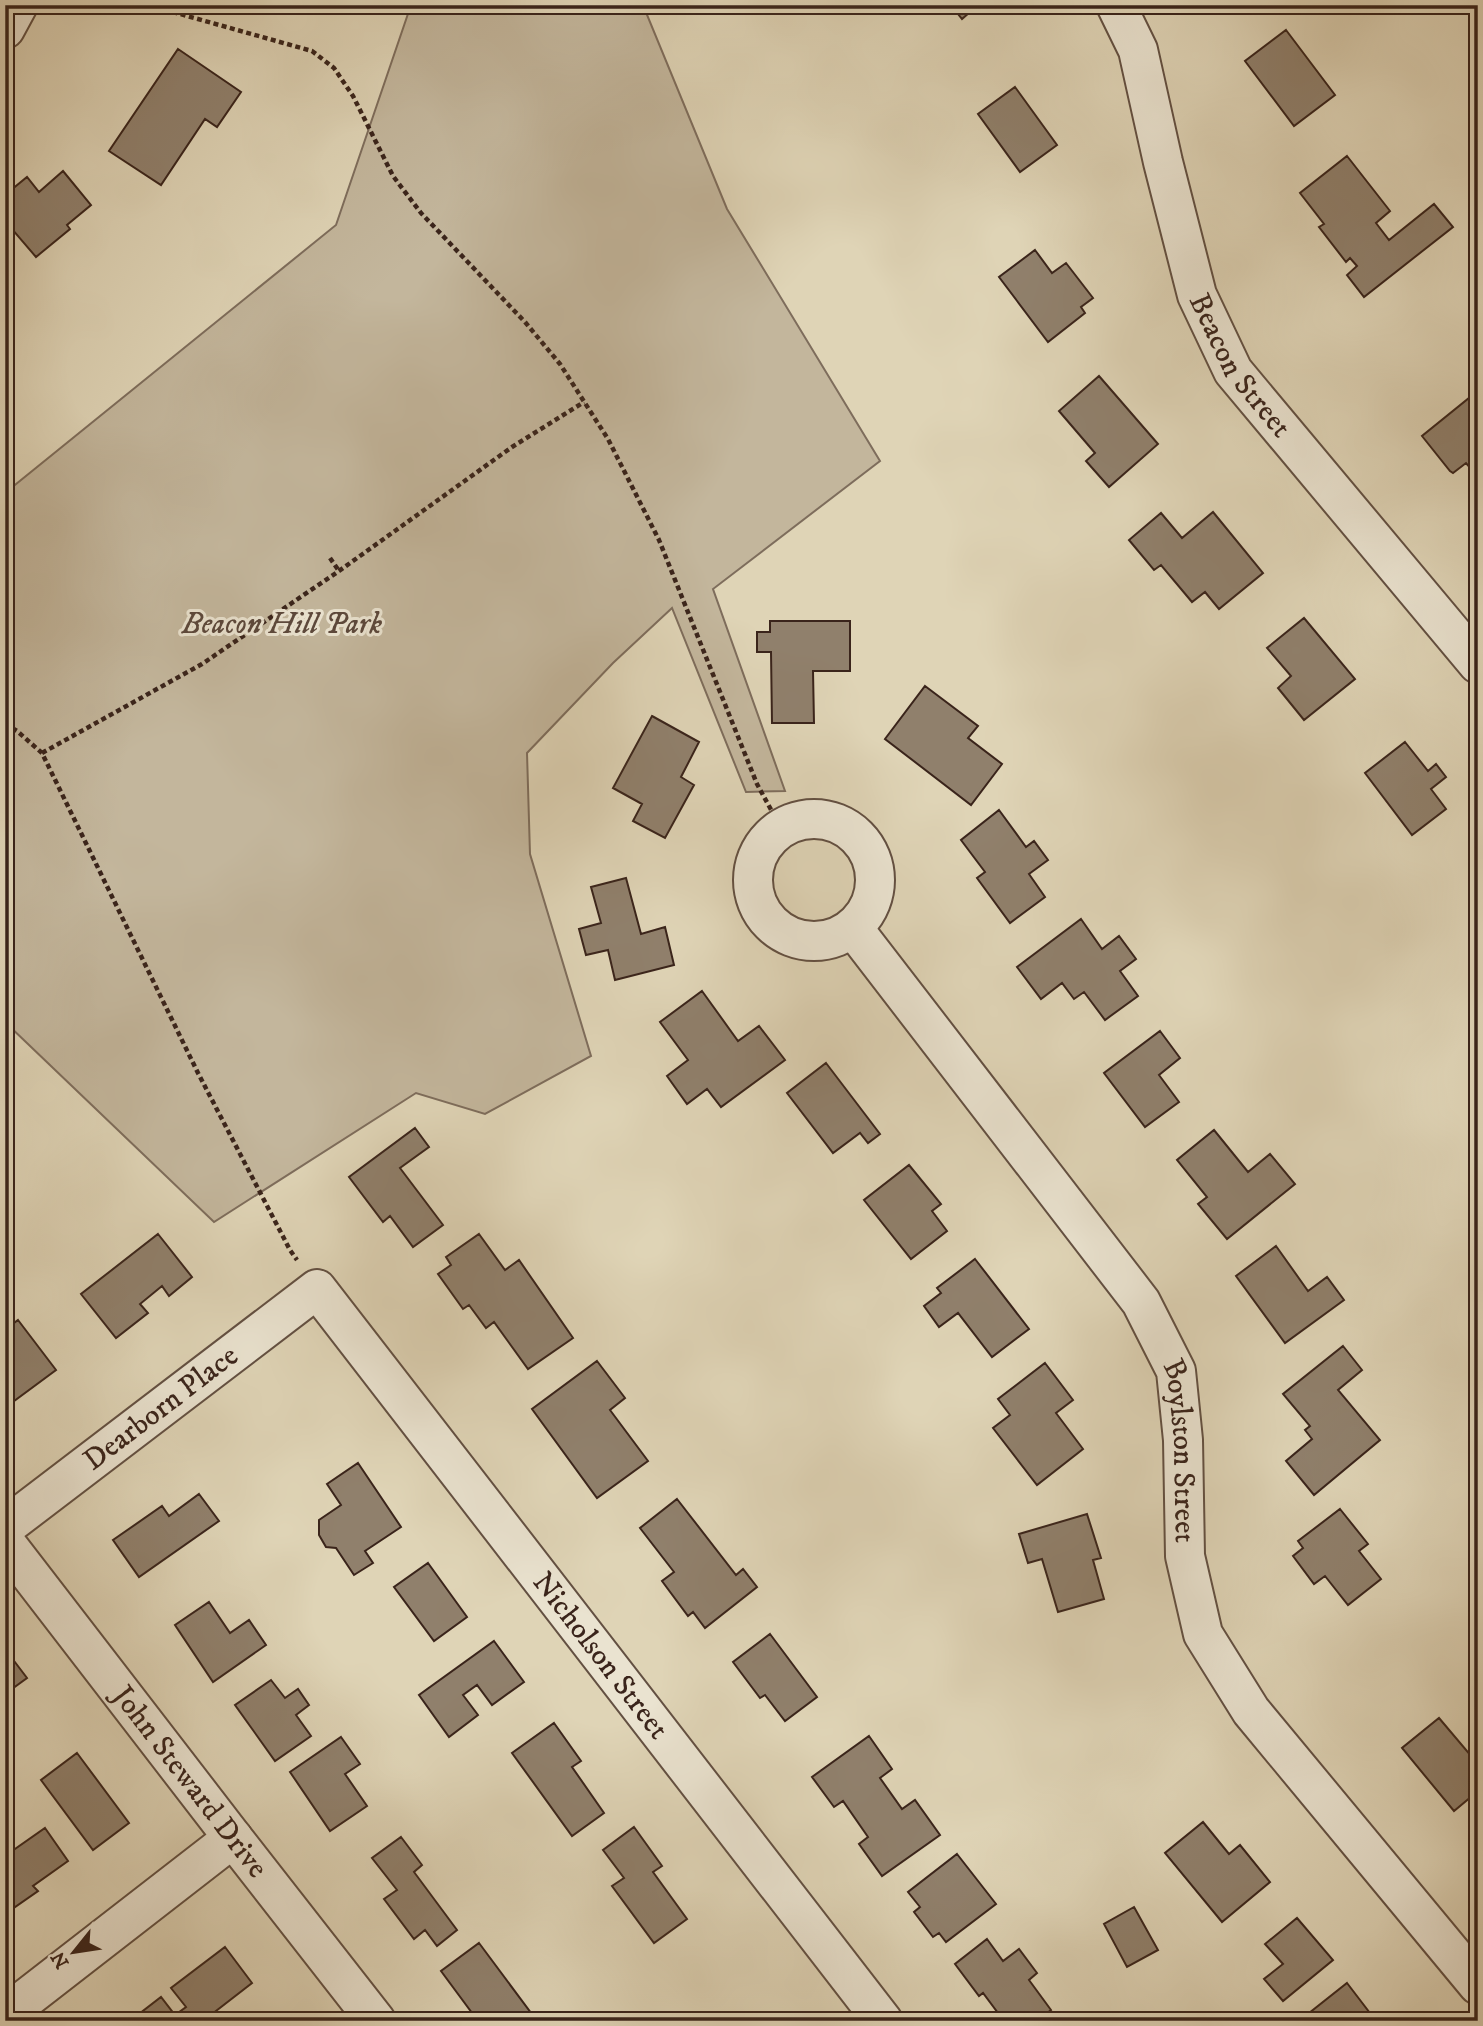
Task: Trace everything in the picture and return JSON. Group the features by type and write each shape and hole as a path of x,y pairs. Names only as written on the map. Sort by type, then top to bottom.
{"street":[{"path":"5,29 18,5"},
{"name":"Beacon Street","path":"1116,5 1138,50 1163,163 1197,295 1233,371 1478,664"},
{"path":"817,818 835,822 851,830 864,844 873,860 876,879 874,897 866,914 853,928 836,938 817,942 797,939 778,930 764,916 755,898 752,878 756,859 766,841 781,828 798,820 817,818"},
{"name":"Boylston Street","path":"853,928 1141,1302 1175,1371 1183,1440 1185,1556 1203,1634 1251,1711 1478,1984"},
{"name":"Dearborn Place","path":"5,1527 317,1289"},
{"name":"Nicholson Street","path":"317,1289 883,2021"},
{"name":"John Steward Drive","path":"5,1542 376,2021"},
{"path":"5,2014 233,1838"}],"path":[{"path":"149,5 312,51 334,68 353,96 393,176 421,213 525,322 560,364 608,439 659,540 757,784 781,828"},
{"path":"42,753 202,664 339,571 512,447 584,402"},
{"path":"330,558 339,571"},
{"path":"5,724 42,753 198,1073 290,1250 317,1289"}],"green space":[{"name":"Beacon Hill Park","path":"411,5 643,5 727,209 880,461 713,589 785,791 746,792 672,608 613,663 527,753 530,854 591,1056 485,1114 416,1093 214,1222 5,1022 5,493 336,225"}],"building":[{"path":"951,5 978,5 962,19"},
{"path":"1286,30 1335,95 1294,126 1245,61"},
{"path":"178,49 241,92 217,127 205,119 161,185 109,151"},
{"path":"1015,87 1057,145 1020,172 978,114"},
{"path":"1347,156 1390,211 1376,223 1389,240 1434,204 1453,227 1364,297 1347,275 1357,266 1350,258 1346,262 1319,227 1324,224 1300,193"},
{"path":"63,171 91,205 67,225 70,229 36,257 5,221 5,195 27,177 39,192"},
{"path":"1035,250 1052,273 1066,263 1093,298 1081,307 1085,313 1048,342 999,277"},
{"path":"1099,376 1158,444 1109,487 1086,461 1095,453 1059,411"},
{"path":"1469,398 1478,409 1478,477 1466,463 1453,473 1450,471 1422,436"},
{"path":"1213,512 1263,573 1219,609 1205,592 1192,602 1161,565 1154,570 1129,540 1161,513 1182,538"},
{"path":"1304,618 1355,679 1304,720 1278,688 1291,676 1267,648"},
{"path":"770,621 850,621 850,671 813,671 814,723 772,723 771,652 757,652 757,632 770,632"},
{"path":"925,686 978,726 968,738 1002,764 971,805 885,739"},
{"path":"652,716 699,742 681,777 694,785 665,838 633,821 642,804 613,788"},
{"path":"1405,742 1428,771 1436,764 1446,777 1431,789 1446,809 1412,835 1365,773"},
{"path":"999,810 1026,847 1034,841 1048,860 1029,874 1045,897 1010,923 977,878 985,872 961,840"},
{"path":"626,878 641,934 665,927 674,965 615,980 608,950 586,955 579,929 601,923 591,887"},
{"path":"1081,919 1102,949 1119,936 1136,959 1120,971 1138,996 1105,1020 1084,992 1074,999 1062,983 1041,999 1017,967"},
{"path":"702,991 738,1041 759,1026 785,1060 721,1107 707,1089 687,1104 667,1076 688,1060 660,1022"},
{"path":"1160,1031 1180,1058 1159,1075 1179,1102 1145,1127 1104,1073"},
{"path":"826,1063 880,1134 868,1143 860,1133 833,1153 787,1093"},
{"path":"415,1128 429,1147 400,1168 443,1225 413,1247 390,1216 383,1222 349,1177"},
{"path":"1214,1130 1248,1172 1270,1154 1295,1184 1227,1239 1198,1204 1207,1197 1177,1160"},
{"path":"909,1165 941,1204 932,1211 947,1231 911,1259 864,1200"},
{"path":"158,1234 192,1277 169,1296 162,1286 140,1304 148,1313 116,1338 81,1294"},
{"path":"479,1234 505,1270 519,1260 573,1338 528,1369 494,1322 486,1328 469,1305 463,1309 438,1274 451,1265 446,1257"},
{"path":"1276,1246 1308,1291 1327,1277 1344,1300 1285,1343 1236,1276"},
{"path":"975,1259 1029,1329 992,1357 958,1313 939,1327 924,1306 941,1293 937,1288"},
{"path":"18,1320 56,1370 6,1407 5,1330"},
{"path":"1343,1346 1362,1370 1338,1390 1380,1440 1314,1495 1286,1461 1312,1439 1305,1430 1310,1426 1283,1394"},
{"path":"597,1361 625,1398 610,1410 648,1461 597,1498 532,1409"},
{"path":"1045,1363 1073,1400 1056,1413 1083,1449 1037,1485 993,1428 1010,1415 998,1399"},
{"path":"358,1463 401,1527 365,1551 373,1563 354,1575 336,1548 326,1547 319,1535 319,1520 341,1505 327,1484"},
{"path":"199,1494 219,1521 139,1577 113,1540 162,1506 169,1516"},
{"path":"677,1499 736,1575 743,1569 757,1587 705,1628 693,1612 688,1616 662,1581 674,1572 640,1528"},
{"path":"1340,1509 1368,1544 1359,1551 1381,1579 1348,1605 1325,1576 1314,1584 1293,1556 1303,1548 1298,1541"},
{"path":"1087,1514 1101,1558 1093,1560 1104,1599 1058,1612 1042,1559 1028,1563 1019,1534"},
{"path":"428,1563 467,1617 434,1641 394,1587"},
{"path":"209,1602 230,1633 249,1620 266,1645 213,1682 175,1625"},
{"path":"770,1634 817,1697 785,1721 765,1695 760,1698 733,1662"},
{"path":"494,1641 524,1682 492,1705 477,1685 463,1695 478,1715 449,1737 419,1695"},
{"path":"5,1649 27,1678 5,1694"},
{"path":"271,1680 285,1698 298,1689 309,1705 296,1715 311,1736 275,1761 235,1705"},
{"path":"1439,1718 1478,1764 1478,1791 1454,1811 1402,1748"},
{"path":"554,1723 581,1761 572,1767 604,1813 572,1836 512,1753"},
{"path":"869,1736 892,1769 880,1778 902,1809 915,1800 940,1835 882,1876 859,1844 868,1837 843,1801 834,1807 812,1777"},
{"path":"341,1737 360,1764 345,1774 367,1806 330,1831 290,1772"},
{"path":"77,1753 129,1823 93,1850 41,1780"},
{"path":"1203,1822 1229,1854 1240,1845 1270,1882 1222,1922 1165,1853"},
{"path":"634,1827 662,1866 653,1872 687,1919 654,1943 612,1886 624,1878 603,1850"},
{"path":"45,1828 68,1861 33,1886 38,1891 5,1914 5,1856"},
{"path":"401,1837 422,1865 414,1872 457,1930 437,1946 425,1930 414,1939 384,1899 397,1890 372,1858"},
{"path":"957,1854 996,1904 946,1942 939,1933 933,1937 914,1912 920,1907 908,1892"},
{"path":"1134,1907 1158,1950 1127,1967 1104,1924"},
{"path":"1297,1918 1333,1960 1283,2001 1264,1979 1283,1964 1265,1944"},
{"path":"987,1939 1003,1961 1019,1949 1037,1973 1029,1980 1051,2010 1037,2021 1004,2021 983,1993 979,1996 955,1964"},
{"path":"479,1943 537,2021 478,2021 441,1971"},
{"path":"225,1947 252,1983 203,2021 144,2021 139,2014 161,1997 175,2015 186,2007 171,1988"},
{"path":"1347,1983 1376,2021 1299,2021"}]}
